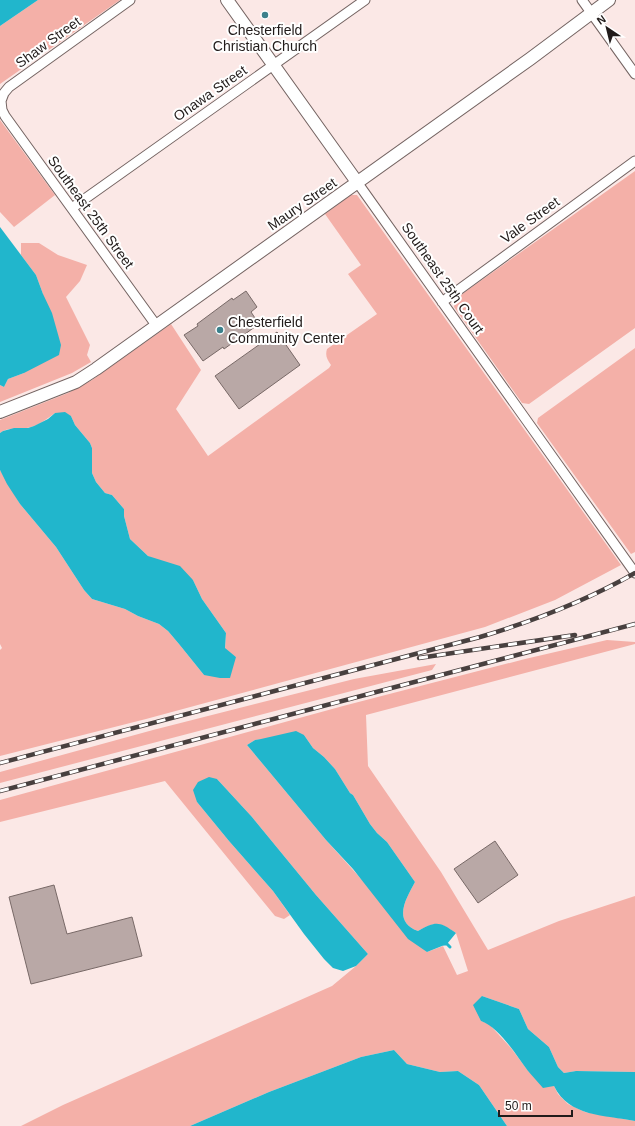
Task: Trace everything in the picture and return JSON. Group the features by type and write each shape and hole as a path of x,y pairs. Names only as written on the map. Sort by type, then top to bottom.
{"main road":[{"name":"Southeast 25th Court","path":"227,0 357,182"},
{"name":"Maury Street","path":"0,412 76,382 96,369 609,0"}],"street":[{"name":"Shaw Street","path":"5,116 2,110 1,101 4,92 9,87 130,0"},
{"name":"Onawa Street","path":"72,208 364,0"},
{"path":"582,0 635,74"},
{"name":"Southeast 25th Street","path":"5,116 156,325"},
{"name":"Vale Street","path":"442,302 635,161"},
{"name":"Southeast 25th Court","path":"357,182 635,573"}],"shaded area":[{"path":"38,0 120,0 0,84 0,26"},
{"path":"0,120 55,195 14,227 0,212"},
{"path":"635,171 635,328 529,404 522,403 454,307 455,299"},
{"path":"351,195 357,195 621,565 555,600 485,627 146,719 0,756 0,650 2,648 0,644 0,470 20,504 56,547 84,590 92,599 125,609 159,624 168,631 204,675 236,657 225,649 226,633 202,599 193,580 148,556 130,539 124,516 124,509 112,495 105,493 96,482 92,473 92,448 90,443 75,425 71,416 55,413 35,426 10,429 0,433 0,420 68,393 92,380 171,324 201,370 176,409 208,456 329,368 331,365 326,354 327,349 377,314 348,274 361,265 325,214"},
{"path":"21,243 39,243 58,255 87,265 80,281 66,297 90,345 87,355 91,362 72,373 0,402 0,385 4,387 8,379 24,373 43,294 36,275 21,255"},
{"path":"635,348 635,552 631,554 537,423 538,418"},
{"path":"607,640 635,642 635,644 366,715 368,766 441,872 488,950 559,921 635,896 635,1072 576,1071 564,1073 558,1067 549,1047 528,1029 519,1009 482,996 481,1021 489,1024 511,1048 529,1072 554,1086 558,1094 568,1104 585,1112 635,1121 635,1126 507,1126 479,1085 458,1071 440,1072 407,1064 394,1050 361,1057 269,1092 190,1126 21,1126 63,1105 332,986 368,954 316,895 252,817 217,779 197,802 273,891 290,915 284,919 275,916 165,781 0,822 0,800 343,706 525,659","holes":["304,735 313,748 335,769 350,793 353,795 370,824 387,842 415,882 403,909 405,922 410,927 418,931 437,924 456,933 468,971 457,975 443,946 427,952 326,840 247,745 255,740"]},
{"path":"436,664 432,670 0,783 0,772 153,730 354,679"}],"water":[{"path":"0,0 38,0 0,26"},
{"path":"0,227 36,275 52,313 61,345 59,355 24,373 8,379 4,387 0,385"},
{"path":"65,412 71,416 75,425 90,443 92,448 92,473 96,482 105,493 112,495 124,509 124,516 130,539 148,556 180,566 193,580 202,599 226,633 225,648 236,657 230,678 204,675 168,631 159,624 125,609 92,599 84,590 56,547 20,504 7,484 0,470 0,433 14,428 28,428 48,419 55,413"},
{"path":"296,731 304,735 313,748 335,769 350,793 353,795 370,824 387,842 415,882 403,909 405,922 410,927 418,931 433,924 441,924 445,926 456,933 447,944 427,952 408,939 353,869 326,840 247,745 255,740"},
{"path":"209,777 217,779 252,817 316,895 368,954 356,966 343,971 333,968 324,959 273,891 197,802 193,790 198,782"},
{"path":"482,996 519,1009 528,1029 549,1047 558,1067 564,1073 576,1071 635,1072 635,1121 589,1113 569,1104 554,1086 543,1088 501,1036 481,1021 473,1005"},
{"path":"394,1050 407,1064 440,1072 458,1071 479,1085 507,1126 190,1126 269,1092 361,1057"}],"building":[{"name":"Chesterfield Community Center","path":"246,291 257,307 251,312 259,324 224,349 223,347 203,361 184,335 198,326 197,324 232,298 233,300"},
{"path":"277,332 300,365 239,409 215,376"},
{"path":"495,841 518,875 478,903 454,869"},
{"path":"54,885 67,934 132,917 142,956 31,984 9,897"}],"waterway":[{"path":"444,944 447,944 450,947"}],"railway":[{"path":"0,763 480,637 559,610 598,593 635,573"},
{"path":"0,791 635,624"},
{"path":"419,658 575,635"}],"place":[{"name":"Chesterfield Christian Church","path":"265,15"},
{"name":"Chesterfield Community Center","path":"220,330"}]}
